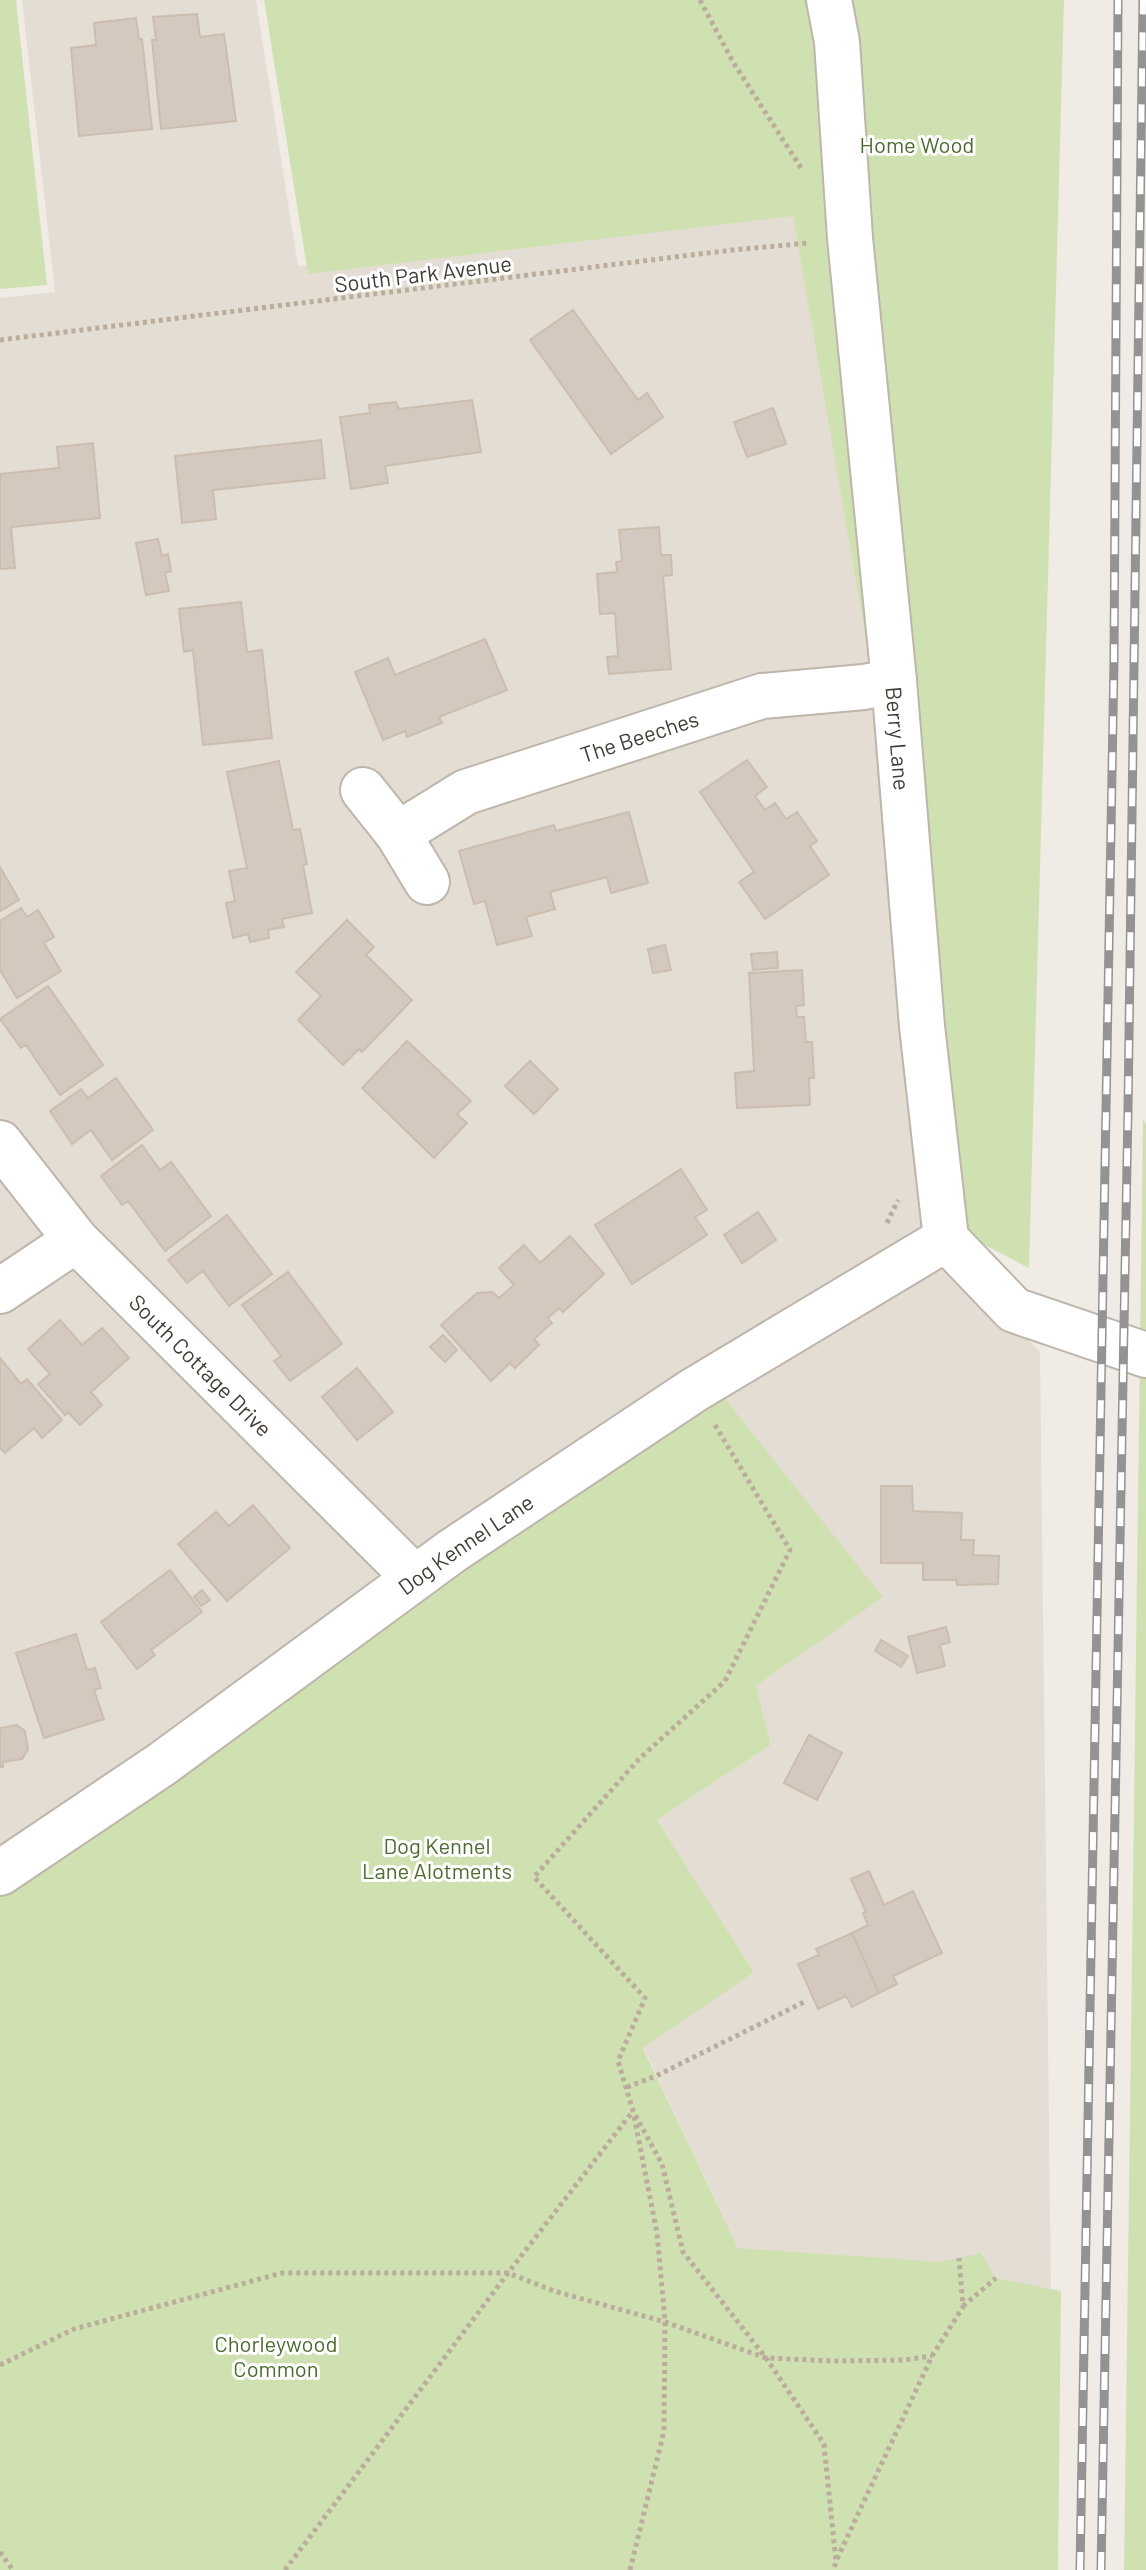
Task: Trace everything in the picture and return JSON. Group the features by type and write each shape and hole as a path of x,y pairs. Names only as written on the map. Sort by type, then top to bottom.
{"street":[{"name":"Berry Lane","path":"829,0 837,42 850,238 894,681 922,1026 946,1239"},
{"name":"The Beeches","path":"398,834 466,792 762,696 854,688 894,681"},
{"path":"363,790 398,834 427,882"},
{"name":"South Cottage Drive","path":"0,1143 76,1240 414,1577"},
{"path":"946,1239 1014,1310 1146,1355"},
{"name":"Dog Kennel Lane","path":"0,1873 162,1764 414,1577 694,1390 946,1239"},
{"path":"0,1291 76,1240"}],"path":[{"path":"700,0 733,62 810,182"},
{"name":"South Park Avenue","path":"0,340 850,238"},
{"path":"886,1225 901,1194"},
{"path":"630,2570 664,2431 665,2322 657,2233 633,2111 618,2061 645,1998 534,1877 639,1759 725,1681 790,1550 694,1390"},
{"path":"627,2087 656,2076 804,2002"},
{"path":"285,2570 633,2111"},
{"path":"633,2111 662,2164 683,2252 766,2358 824,2444 836,2562"},
{"path":"959,2258 963,2307"},
{"path":"0,2365 74,2329 282,2273 508,2273 554,2291 665,2322 766,2358 834,2361 904,2360 932,2356"},
{"path":"833,2570 932,2356 963,2307 996,2278"},
{"path":"0,2552 13,2570"}],"shaded area":[{"path":"22,0 256,0 298,266 837,199 932,1240 1040,1352 1052,2380 738,2248 642,2044 754,1972 657,1820 771,1745 756,1686 882,1597 0,1892 0,298 55,292"}],"green space":[{"path":"0,0 16,0 47,285 0,289"},
{"name":"Home Wood","path":"264,0 1064,0 1029,1268 969,1237 793,216 308,274"},
{"path":"1143,1118 1146,1125 1146,2570 1124,2570"},
{"path":"718,1390 883,1597 756,1686 771,1745 657,1820 754,1972 643,2048 738,2248 940,2262 981,2253 996,2278 1061,2291 1058,2570 0,2570 0,1892"}],"building":[{"path":"197,14 200,37 224,34 236,121 161,129 152,40 156,40 153,17"},
{"path":"136,18 139,39 142,39 152,129 79,136 71,48 96,45 94,23"},
{"path":"573,310 638,400 647,393 663,417 611,454 530,340"},
{"path":"472,400 481,452 385,466 388,483 351,489 340,417 370,413 369,405 396,402 399,409"},
{"path":"773,408 786,444 747,457 734,422"},
{"path":"321,440 325,478 213,490 216,519 182,523 175,456"},
{"path":"93,443 100,518 11,527 15,568 0,569 0,474 59,468 57,447"},
{"path":"659,527 661,555 671,555 672,575 663,576 671,669 609,674 607,657 618,656 615,613 600,614 597,574 617,572 616,562 622,561 619,530"},
{"path":"158,539 162,556 168,554 171,571 165,573 169,591 146,595 136,543"},
{"path":"241,602 247,652 262,650 272,738 203,745 193,650 184,652 179,609"},
{"path":"485,639 507,690 439,717 442,723 407,737 405,731 383,740 355,672 388,658 395,675"},
{"path":"747,760 767,787 755,796 765,810 775,803 786,819 797,812 817,841 810,846 829,875 765,919 739,882 754,872 700,792"},
{"path":"279,761 293,830 300,829 312,913 282,919 284,927 268,930 269,938 250,942 248,934 233,938 226,903 235,901 229,871 247,868 227,772"},
{"path":"629,812 648,883 611,893 607,877 550,892 555,909 526,917 532,936 497,945 485,901 474,904 459,851 554,825 556,831"},
{"path":"0,867 19,900 0,911"},
{"path":"21,908 27,917 38,910 54,937 44,943 61,971 17,998 0,970 0,921"},
{"path":"347,920 374,947 366,955 412,1000 362,1052 359,1049 343,1065 298,1020 321,996 296,972"},
{"path":"665,945 671,970 653,973 648,949"},
{"path":"777,952 778,968 753,970 751,954"},
{"path":"802,970 804,1005 796,1006 797,1017 804,1017 806,1042 812,1042 814,1078 809,1078 810,1105 737,1108 735,1073 754,1071 749,973"},
{"path":"48,986 103,1065 60,1095 26,1045 21,1048 0,1019"},
{"path":"407,1041 471,1101 457,1114 467,1123 434,1158 362,1088"},
{"path":"530,1061 558,1089 534,1114 505,1086"},
{"path":"116,1078 153,1130 112,1160 91,1130 72,1144 50,1111 81,1089 88,1098"},
{"path":"142,1145 160,1170 171,1162 211,1216 165,1251 128,1201 122,1205 101,1176"},
{"path":"681,1169 707,1210 695,1217 707,1235 632,1284 595,1225"},
{"path":"758,1212 776,1240 742,1263 724,1235"},
{"path":"227,1215 272,1274 229,1306 203,1271 187,1283 168,1260"},
{"path":"570,1236 604,1274 563,1312 559,1308 548,1318 552,1323 534,1339 539,1345 515,1368 510,1363 491,1381 441,1325 477,1293 492,1292 499,1298 514,1285 499,1268 524,1245 540,1263"},
{"path":"288,1272 342,1344 290,1381 274,1361 281,1356 242,1305"},
{"path":"60,1320 82,1345 102,1328 129,1358 91,1392 102,1405 80,1425 68,1412 65,1415 38,1384 50,1374 28,1349"},
{"path":"443,1335 457,1350 445,1362 430,1347"},
{"path":"0,1358 21,1384 27,1379 62,1420 42,1438 34,1428 5,1453 0,1448"},
{"path":"357,1368 393,1412 357,1440 322,1397"},
{"path":"881,1486 912,1486 913,1511 962,1513 961,1540 974,1540 973,1555 999,1556 998,1584 957,1585 956,1580 923,1580 923,1563 881,1563"},
{"path":"253,1505 290,1548 227,1601 178,1544 216,1512 229,1526"},
{"path":"170,1570 202,1612 151,1650 155,1655 137,1669 101,1622"},
{"path":"202,1590 210,1600 201,1606 194,1597"},
{"path":"946,1627 950,1642 940,1645 945,1666 917,1673 908,1637"},
{"path":"76,1634 87,1670 95,1668 101,1688 94,1690 104,1719 44,1738 16,1653"},
{"path":"881,1640 908,1656 901,1667 875,1651"},
{"path":"17,1725 25,1731 28,1749 22,1759 3,1762 3,1767 0,1767 0,1728"},
{"path":"809,1735 842,1753 817,1800 784,1783"},
{"path":"869,1871 884,1905 913,1891 942,1953 893,1976 897,1984 879,1993 852,1933 868,1925 863,1913 866,1912 851,1879"},
{"path":"852,1933 879,1993 852,2007 846,1996 818,2009 798,1964 819,1955 816,1949"}],"railway":[{"path":"1080,2570 1114,661 1118,0"},
{"path":"1101,2570 1128,1109 1143,0"}],"park label":[{"name":"Dog Kennel Lane Alotments","path":"437,1858"},
{"name":"Chorleywood Common","path":"276,2356"}]}
